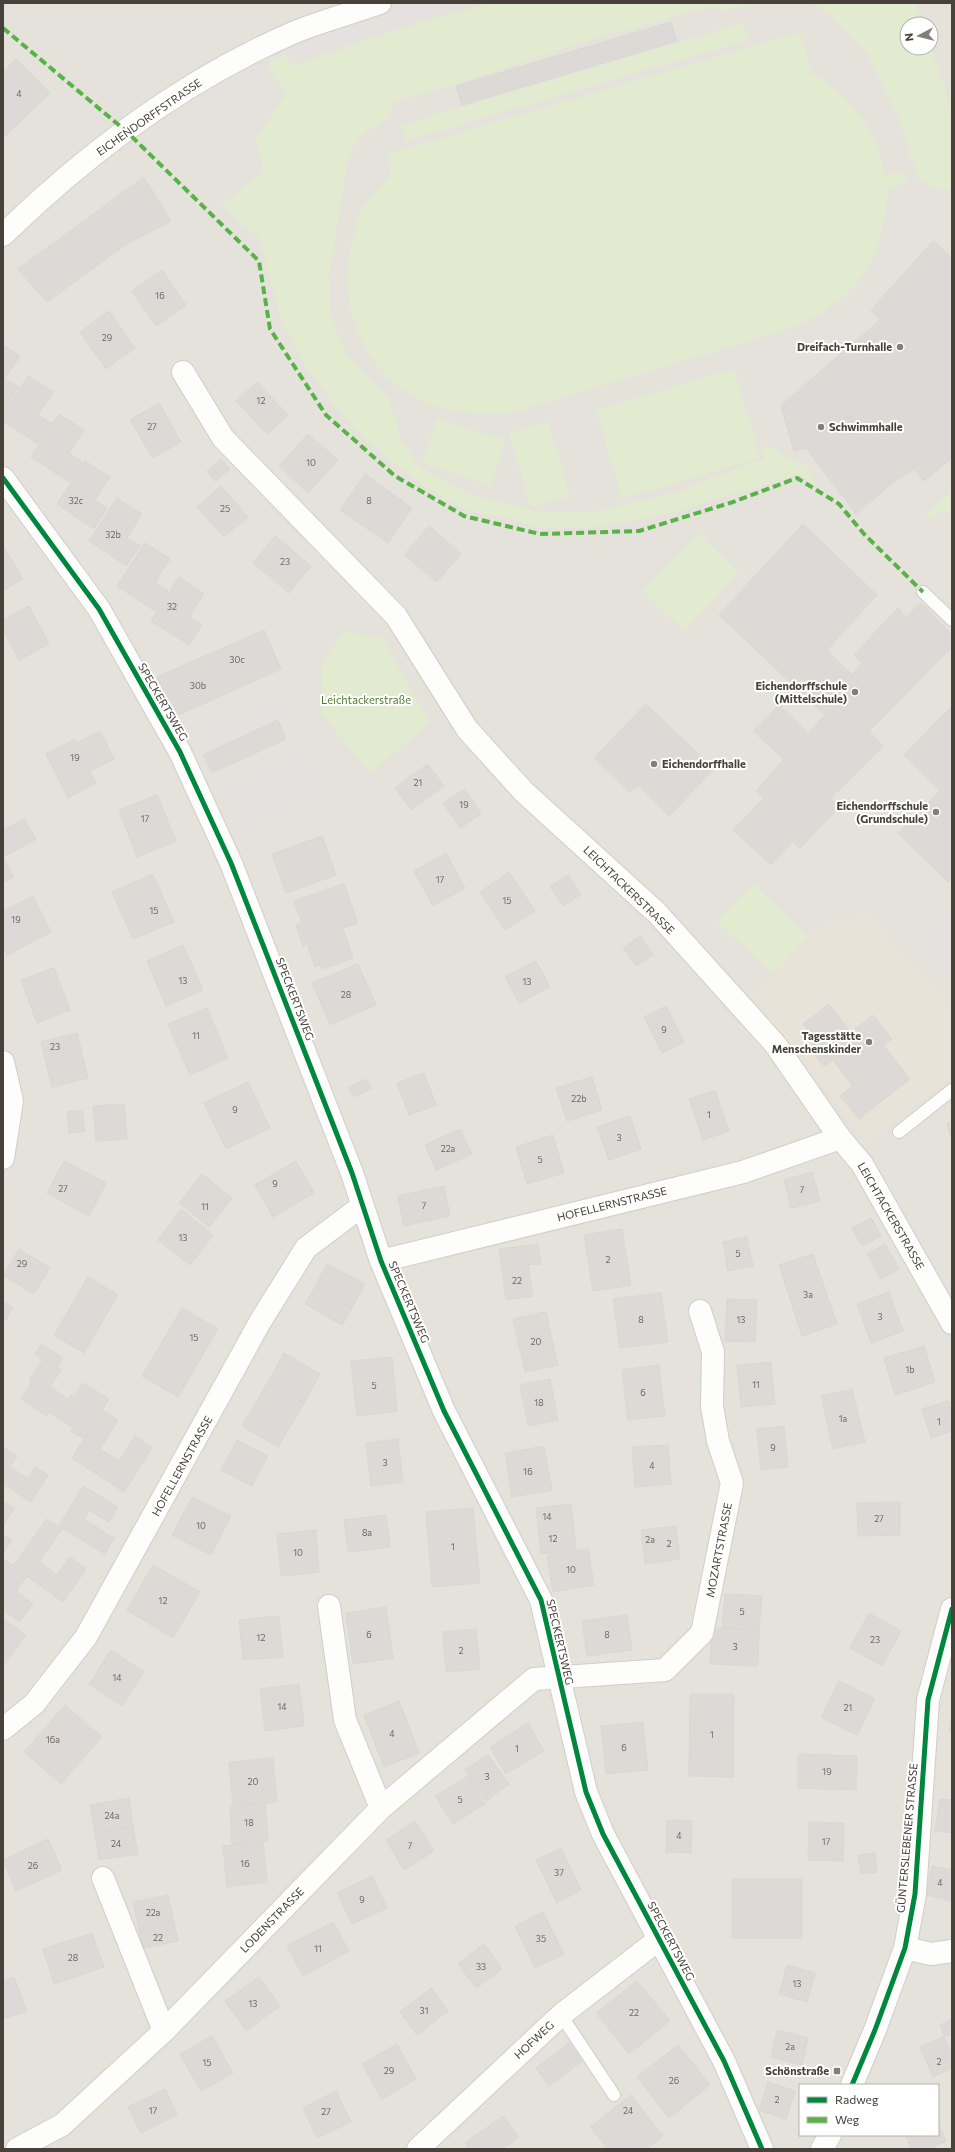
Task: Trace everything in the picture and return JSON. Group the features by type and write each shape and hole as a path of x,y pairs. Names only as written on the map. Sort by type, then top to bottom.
{"street":[{"name":"EICHENDORFFSTRASSE","path":"3,235 45,194 126,131 197,81 295,32 380,3"},
{"name":"LEICHTACKERSTRASSE","path":"183,372 223,438 396,616 467,729 524,792 657,913 775,1044 840,1138 862,1164 952,1322"},
{"name":"SPECKERTSWEG","path":"3,478 99,609 180,752 231,863 352,1174 381,1261 444,1411 541,1600 586,1792 603,1834 658,1940 724,2061 762,2149"},
{"path":"3,1062 12,1101 3,1158"},
{"name":"HOFELLERNSTRASSE","path":"381,1261 743,1172 840,1138"},
{"name":"HOFELLERNSTRASSE","path":"3,1729 34,1704 86,1637 260,1322 306,1248 362,1206"},
{"name":"MOZARTSTRASSE","path":"558,1677 664,1670 702,1633 732,1483 718,1440 712,1406 713,1352 700,1311"},
{"path":"330,1606 344,1720 381,1808"},
{"name":"GÜNTERSLEBENER STRASSE","path":"852,2084 875,2030 905,1948 915,1894 928,1700 952,1608"},
{"name":"LODENSTRASSE","path":"16,2149 62,2125 164,2032 381,1808 534,1679 558,1677"},
{"path":"103,1878 164,2032"},
{"name":"HOFWEG","path":"418,2149 561,2015 658,1940"},
{"path":"905,1948 931,1954 952,1951"},
{"path":"822,2149 829,2136"}],"lane":[{"path":"923,592 952,620"},
{"path":"899,1132 952,1090"},
{"path":"561,2015 614,2095"}],"shaded area":[{"path":"3,3 952,3 952,2149 3,2149"},
{"path":"407,3 452,3 454,9 375,34 369,15"},
{"path":"363,19 369,35 291,61 286,45"},
{"path":"259,57 267,74 213,101 204,87"},
{"path":"279,691 290,715 210,752 199,728"},
{"path":"305,746 332,793 242,835 221,783"},
{"path":"952,905 952,981 920,945"},
{"name":"Tagesstätte Menschenskinder","path":"868,916 952,1007 952,1076 869,1143 750,997 808,936 834,923"}],"green space":[{"path":"494,3 760,3 724,10 714,6 567,47 453,85 394,102 389,118 358,138 348,159 329,276 331,318 347,355 388,397 402,440 419,466 472,495 542,512 601,511 680,491 764,459 762,447 773,447 787,458 808,465 816,487 800,474 672,513 598,527 538,528 517,521 464,510 424,486 398,467 363,437 338,409 304,365 281,320 259,238 221,205 263,172 256,139 286,94 267,63 285,54 293,66 367,39 417,23"},
{"path":"812,3 916,3 920,16 899,16 899,56 934,56 952,110 952,189 948,191 932,187 918,179 899,119 867,53 836,21"},
{"path":"743,23 748,40 406,141 401,125"},
{"path":"800,32 812,73 837,90 859,113 873,135 886,176 903,171 907,183 888,189 885,216 880,239 872,260 861,278 847,294 830,308 809,320 785,330 512,413 490,414 457,412 425,403 403,390 384,373 369,354 358,332 351,308 347,283 348,258 359,215 367,203 391,175 387,154"},
{"path":"734,369 760,458 622,499 596,410"},
{"path":"437,418 505,440 490,486 422,463"},
{"path":"548,421 570,496 531,508 509,433"},
{"path":"952,491 952,512 941,511 932,520 924,517"},
{"path":"698,533 739,573 684,631 642,591"},
{"name":"Leichtackerstraße","path":"343,632 382,638 430,723 370,773 322,714 321,667"},
{"path":"753,884 808,936 773,974 717,922"}],"building":[{"path":"671,22 677,41 462,105 456,86"},
{"path":"16,59 50,93 3,138 3,72"},
{"path":"144,177 171,221 128,243 47,302 18,269"},
{"name":"Dreifach-Turnhalle","path":"933,241 952,258 952,458 924,481 914,469 895,481 817,374 880,320 871,310"},
{"path":"162,270 186,305 156,326 132,291"},
{"path":"109,311 135,348 106,369 80,332"},
{"path":"3,345 20,356 5,379 18,387 5,408 3,407"},
{"name":"Schwimmhalle","path":"817,374 895,481 856,514 806,448 794,451 781,406"},
{"path":"28,376 53,392 38,415 51,423 38,444 3,421 3,414"},
{"path":"257,382 288,415 267,434 236,401"},
{"path":"159,403 181,442 153,458 130,420"},
{"path":"59,414 84,430 69,453 82,462 69,482 31,457"},
{"path":"308,434 338,460 308,493 279,466"},
{"path":"221,459 230,469 215,481 207,471"},
{"path":"85,461 110,477 95,500 107,508 94,529 57,504"},
{"path":"365,474 412,508 388,543 340,510"},
{"path":"221,486 248,517 224,537 197,507"},
{"path":"117,498 142,514 127,538 140,546 126,566 89,541"},
{"name":"Eichendorffschule (Mittelschule)","path":"803,524 877,595 827,650 852,675 862,663 854,655 898,608 906,617 921,603 952,635 952,647 869,731 883,746 831,798 840,806 800,848 793,842 771,865 733,830 764,798 756,791 784,759 753,731 779,705 808,733 825,715 719,615"},
{"path":"429,526 461,554 437,582 404,555"},
{"path":"275,536 311,566 289,593 253,563"},
{"path":"145,543 170,559 155,582 168,591 155,611 117,586"},
{"path":"3,546 23,579 3,591"},
{"path":"179,577 204,594 189,617 202,625 189,645 151,621"},
{"path":"29,606 49,644 19,660 3,630 3,620"},
{"path":"264,630 281,669 174,717 157,677"},
{"name":"Eichendorffhalle","path":"646,704 714,769 669,816 638,785 630,793 594,758"},
{"name":"Eichendorffschule (Grundschule)","path":"952,706 952,879 948,882 898,833 940,791 904,755"},
{"path":"278,720 286,739 212,773 203,755"},
{"path":"100,731 114,759 90,771 96,783 68,798 46,754 75,739 77,743"},
{"path":"428,764 444,786 411,810 395,788"},
{"path":"465,789 481,814 460,828 443,803"},
{"path":"157,795 176,841 137,857 119,810"},
{"path":"24,819 36,839 3,857 3,830"},
{"path":"322,836 336,875 286,893 272,854"},
{"path":"446,853 465,888 433,906 414,871"},
{"path":"3,858 14,877 3,883"},
{"path":"509,872 535,911 505,930 480,892"},
{"path":"153,874 174,922 133,939 112,892"},
{"path":"568,875 581,894 564,906 550,887"},
{"path":"344,884 358,923 343,928 353,958 322,969 321,965 315,967 307,944 303,946 296,925 302,923 294,901"},
{"path":"33,896 51,932 7,955 3,947 3,911"},
{"path":"640,936 653,955 636,966 623,948"},
{"path":"183,945 203,990 166,1006 147,961"},
{"path":"536,961 550,987 519,1003 505,977"},
{"path":"358,964 376,1005 330,1025 312,983"},
{"path":"54,968 70,1010 37,1023 21,980"},
{"path":"829,1004 851,1032 873,1015 892,1039 883,1045 910,1079 859,1119 840,1096 853,1086 833,1060 824,1066 809,1047 817,1041 803,1024"},
{"path":"666,1006 684,1042 662,1053 644,1017"},
{"path":"207,1008 228,1058 190,1075 168,1024"},
{"path":"77,1033 88,1078 52,1087 41,1042"},
{"path":"424,1073 436,1105 409,1115 397,1083"},
{"path":"592,1077 602,1110 567,1121 556,1088"},
{"path":"366,1079 371,1089 354,1097 349,1087"},
{"path":"248,1082 270,1128 226,1149 204,1103"},
{"path":"715,1090 729,1131 703,1140 689,1099"},
{"path":"124,1104 127,1139 96,1141 93,1106"},
{"path":"82,1110 85,1131 69,1133 67,1112"},
{"path":"630,1116 641,1149 609,1160 597,1127"},
{"path":"952,1121 952,1142 947,1123"},
{"path":"460,1129 472,1154 436,1170 425,1145"},
{"path":"553,1135 564,1173 527,1184 516,1147"},
{"path":"64,1161 106,1183 89,1216 47,1193"},
{"path":"296,1161 314,1193 273,1217 255,1185"},
{"path":"812,1172 820,1201 791,1208 784,1180"},
{"path":"202,1174 232,1198 209,1227 179,1203"},
{"path":"444,1186 450,1216 404,1226 398,1196"},
{"path":"181,1209 213,1235 190,1265 158,1240"},
{"path":"871,1218 881,1236 862,1246 852,1228"},
{"path":"622,1229 631,1285 593,1291 584,1235"},
{"path":"747,1237 753,1266 728,1271 723,1242"},
{"path":"538,1244 541,1264 528,1265 533,1296 506,1300 499,1249"},
{"path":"885,1244 899,1269 881,1279 867,1254"},
{"path":"19,1249 50,1268 34,1294 3,1275"},
{"path":"813,1254 837,1324 802,1336 779,1265"},
{"path":"327,1264 365,1284 352,1308 315,1287"},
{"path":"88,1277 118,1295 84,1353 54,1335"},
{"path":"315,1287 352,1308 342,1325 305,1304"},
{"path":"889,1292 903,1331 871,1343 857,1304"},
{"path":"661,1293 668,1342 620,1348 613,1299"},
{"path":"727,1299 757,1300 755,1342 725,1341"},
{"path":"3,1301 13,1308 5,1321 3,1319"},
{"path":"182,1308 218,1329 178,1397 142,1376"},
{"path":"546,1312 558,1365 525,1372 513,1319"},
{"path":"42,1344 63,1358 57,1368 35,1354"},
{"path":"924,1346 935,1382 895,1395 884,1358"},
{"path":"284,1353 320,1374 304,1403 268,1382"},
{"path":"392,1357 397,1411 357,1416 351,1361"},
{"path":"43,1359 61,1370 50,1387 68,1399 71,1395 74,1397 83,1383 109,1399 84,1439 71,1431 73,1428 49,1412 47,1416 21,1399 32,1382 29,1380"},
{"path":"771,1362 775,1404 741,1407 737,1365"},
{"path":"659,1365 665,1416 628,1420 622,1370"},
{"path":"550,1379 558,1420 528,1426 520,1385"},
{"path":"268,1382 304,1403 278,1447 242,1426"},
{"path":"852,1389 865,1442 833,1449 821,1396"},
{"path":"948,1401 952,1413 952,1431 931,1438 922,1409"},
{"path":"102,1410 118,1420 100,1449 119,1461 135,1436 152,1448 124,1492 72,1458"},
{"path":"784,1426 788,1467 761,1470 757,1429"},
{"path":"398,1439 403,1482 371,1486 366,1443"},
{"path":"237,1440 268,1456 252,1486 221,1470"},
{"path":"668,1445 671,1484 635,1487 632,1447"},
{"path":"544,1446 552,1490 512,1497 505,1453"},
{"path":"3,1447 17,1456 10,1467 28,1479 35,1467 48,1475 31,1502 3,1484"},
{"path":"83,1486 118,1507 109,1522 89,1510 84,1519 114,1538 105,1554 59,1526"},
{"path":"192,1497 231,1516 211,1555 172,1535"},
{"path":"3,1501 14,1509 4,1525 3,1524"},
{"path":"900,1502 900,1535 858,1536 857,1503"},
{"path":"571,1504 576,1550 541,1554 536,1508"},
{"path":"473,1508 480,1583 432,1587 426,1512"},
{"path":"386,1515 390,1547 348,1552 344,1520"},
{"path":"47,1519 62,1529 39,1562 57,1575 70,1557 86,1569 63,1602 13,1566"},
{"path":"676,1526 680,1559 645,1564 641,1530"},
{"path":"316,1530 319,1572 281,1576 277,1534"},
{"path":"3,1535 12,1540 3,1553"},
{"path":"588,1549 594,1585 553,1592 547,1556"},
{"path":"3,1558 27,1576 16,1591 33,1604 19,1622 3,1610"},
{"path":"153,1565 200,1592 173,1638 127,1610"},
{"path":"725,1594 762,1596 759,1630 722,1628"},
{"path":"386,1607 393,1658 353,1664 346,1613"},
{"path":"869,1613 901,1631 882,1666 850,1648"},
{"path":"627,1615 632,1650 587,1656 582,1621"},
{"path":"279,1616 283,1657 243,1660 239,1620"},
{"path":"3,1618 26,1635 5,1664 3,1663"},
{"path":"712,1628 759,1630 758,1666 710,1664"},
{"path":"476,1629 480,1669 446,1672 443,1632"},
{"path":"111,1650 144,1672 122,1706 89,1684"},
{"path":"839,1681 875,1699 857,1735 821,1717"},
{"path":"299,1684 304,1726 265,1731 260,1689"},
{"path":"690,1694 734,1694 733,1777 689,1776"},
{"path":"399,1701 419,1753 384,1767 364,1715"},
{"path":"65,1705 102,1737 61,1784 24,1752"},
{"path":"952,1711 952,1733 949,1732"},
{"path":"643,1722 648,1770 606,1774 601,1726"},
{"path":"528,1723 544,1751 506,1774 490,1747"},
{"path":"488,1754 509,1784 486,1801 465,1770"},
{"path":"798,1754 857,1756 856,1790 798,1788"},
{"path":"273,1758 277,1802 233,1806 229,1762"},
{"path":"468,1776 485,1804 453,1824 435,1796"},
{"path":"129,1798 133,1827 95,1833 90,1805"},
{"path":"940,1799 952,1800 952,1833 935,1831"},
{"path":"265,1803 268,1841 232,1844 230,1806"},
{"path":"667,1820 692,1821 691,1853 666,1852"},
{"path":"415,1821 434,1851 404,1870 386,1840"},
{"path":"809,1822 844,1823 843,1861 808,1860"},
{"path":"133,1827 138,1854 99,1860 95,1833"},
{"path":"48,1839 62,1870 16,1891 3,1860"},
{"path":"263,1841 267,1882 227,1887 223,1846"},
{"path":"561,1848 581,1890 557,1903 536,1860"},
{"path":"875,1853 877,1872 861,1874 858,1855"},
{"path":"932,1866 952,1870 952,1901 926,1895"},
{"path":"372,1876 387,1908 352,1924 337,1893"},
{"path":"732,1879 802,1879 802,1938 732,1938"},
{"path":"168,1895 178,1941 143,1948 133,1902"},
{"path":"543,1912 564,1954 535,1968 515,1926"},
{"path":"333,1922 349,1951 303,1976 287,1946"},
{"path":"92,1933 104,1967 54,1984 43,1949"},
{"path":"484,1944 502,1969 476,1988 458,1964"},
{"path":"787,1965 815,1973 807,2002 779,1994"},
{"path":"14,1977 27,2011 3,2019 3,1981"},
{"path":"259,1977 280,2006 246,2031 225,2001"},
{"path":"637,1981 670,2021 629,2054 596,2013"},
{"path":"431,1988 448,2011 417,2035 400,2012"},
{"path":"952,2019 952,2034 945,2037 940,2025"},
{"path":"777,2030 808,2038 802,2065 771,2057"},
{"path":"212,2036 233,2073 201,2091 180,2054"},
{"path":"944,2037 952,2055 952,2068 933,2077 920,2047"},
{"path":"569,2043 582,2061 549,2086 536,2068"},
{"path":"397,2044 416,2079 382,2099 362,2064"},
{"path":"678,2045 710,2085 669,2118 637,2077"},
{"path":"768,2082 795,2091 786,2119 759,2110"},
{"path":"165,2089 177,2115 141,2133 128,2107"},
{"path":"336,2091 351,2122 317,2138 303,2108"},
{"path":"631,2095 663,2136 647,2149 608,2149 590,2127"},
{"path":"503,2116 519,2137 503,2149 470,2149 465,2143"},
{"path":"939,2124 946,2141 928,2149 911,2149 906,2136 939,2136"}],"marked path":[{"path":"3,28 126,131 259,261 270,329 326,415 395,476 464,516 540,534 639,531 733,502 797,478 839,504 864,534 923,592"}],"cycle path":[{"path":"3,478 99,609 180,752 231,863 352,1173 381,1261 444,1411 541,1600 586,1792 603,1834 724,2061 762,2149"},
{"path":"852,2084 875,2030 905,1948 915,1894 928,1700 952,1609"}],"place":[{"name":"Dreifach-Turnhalle","path":"900,347"},
{"name":"Schwimmhalle","path":"821,427"},
{"name":"Eichendorffschule (Mittelschule)","path":"855,692"},
{"name":"Eichendorffhalle","path":"654,764"},
{"name":"Eichendorffschule (Grundschule)","path":"936,812"},
{"name":"Tagesstätte Menschenskinder","path":"869,1042"},
{"name":"Schönstraße","path":"837,2071"}]}
